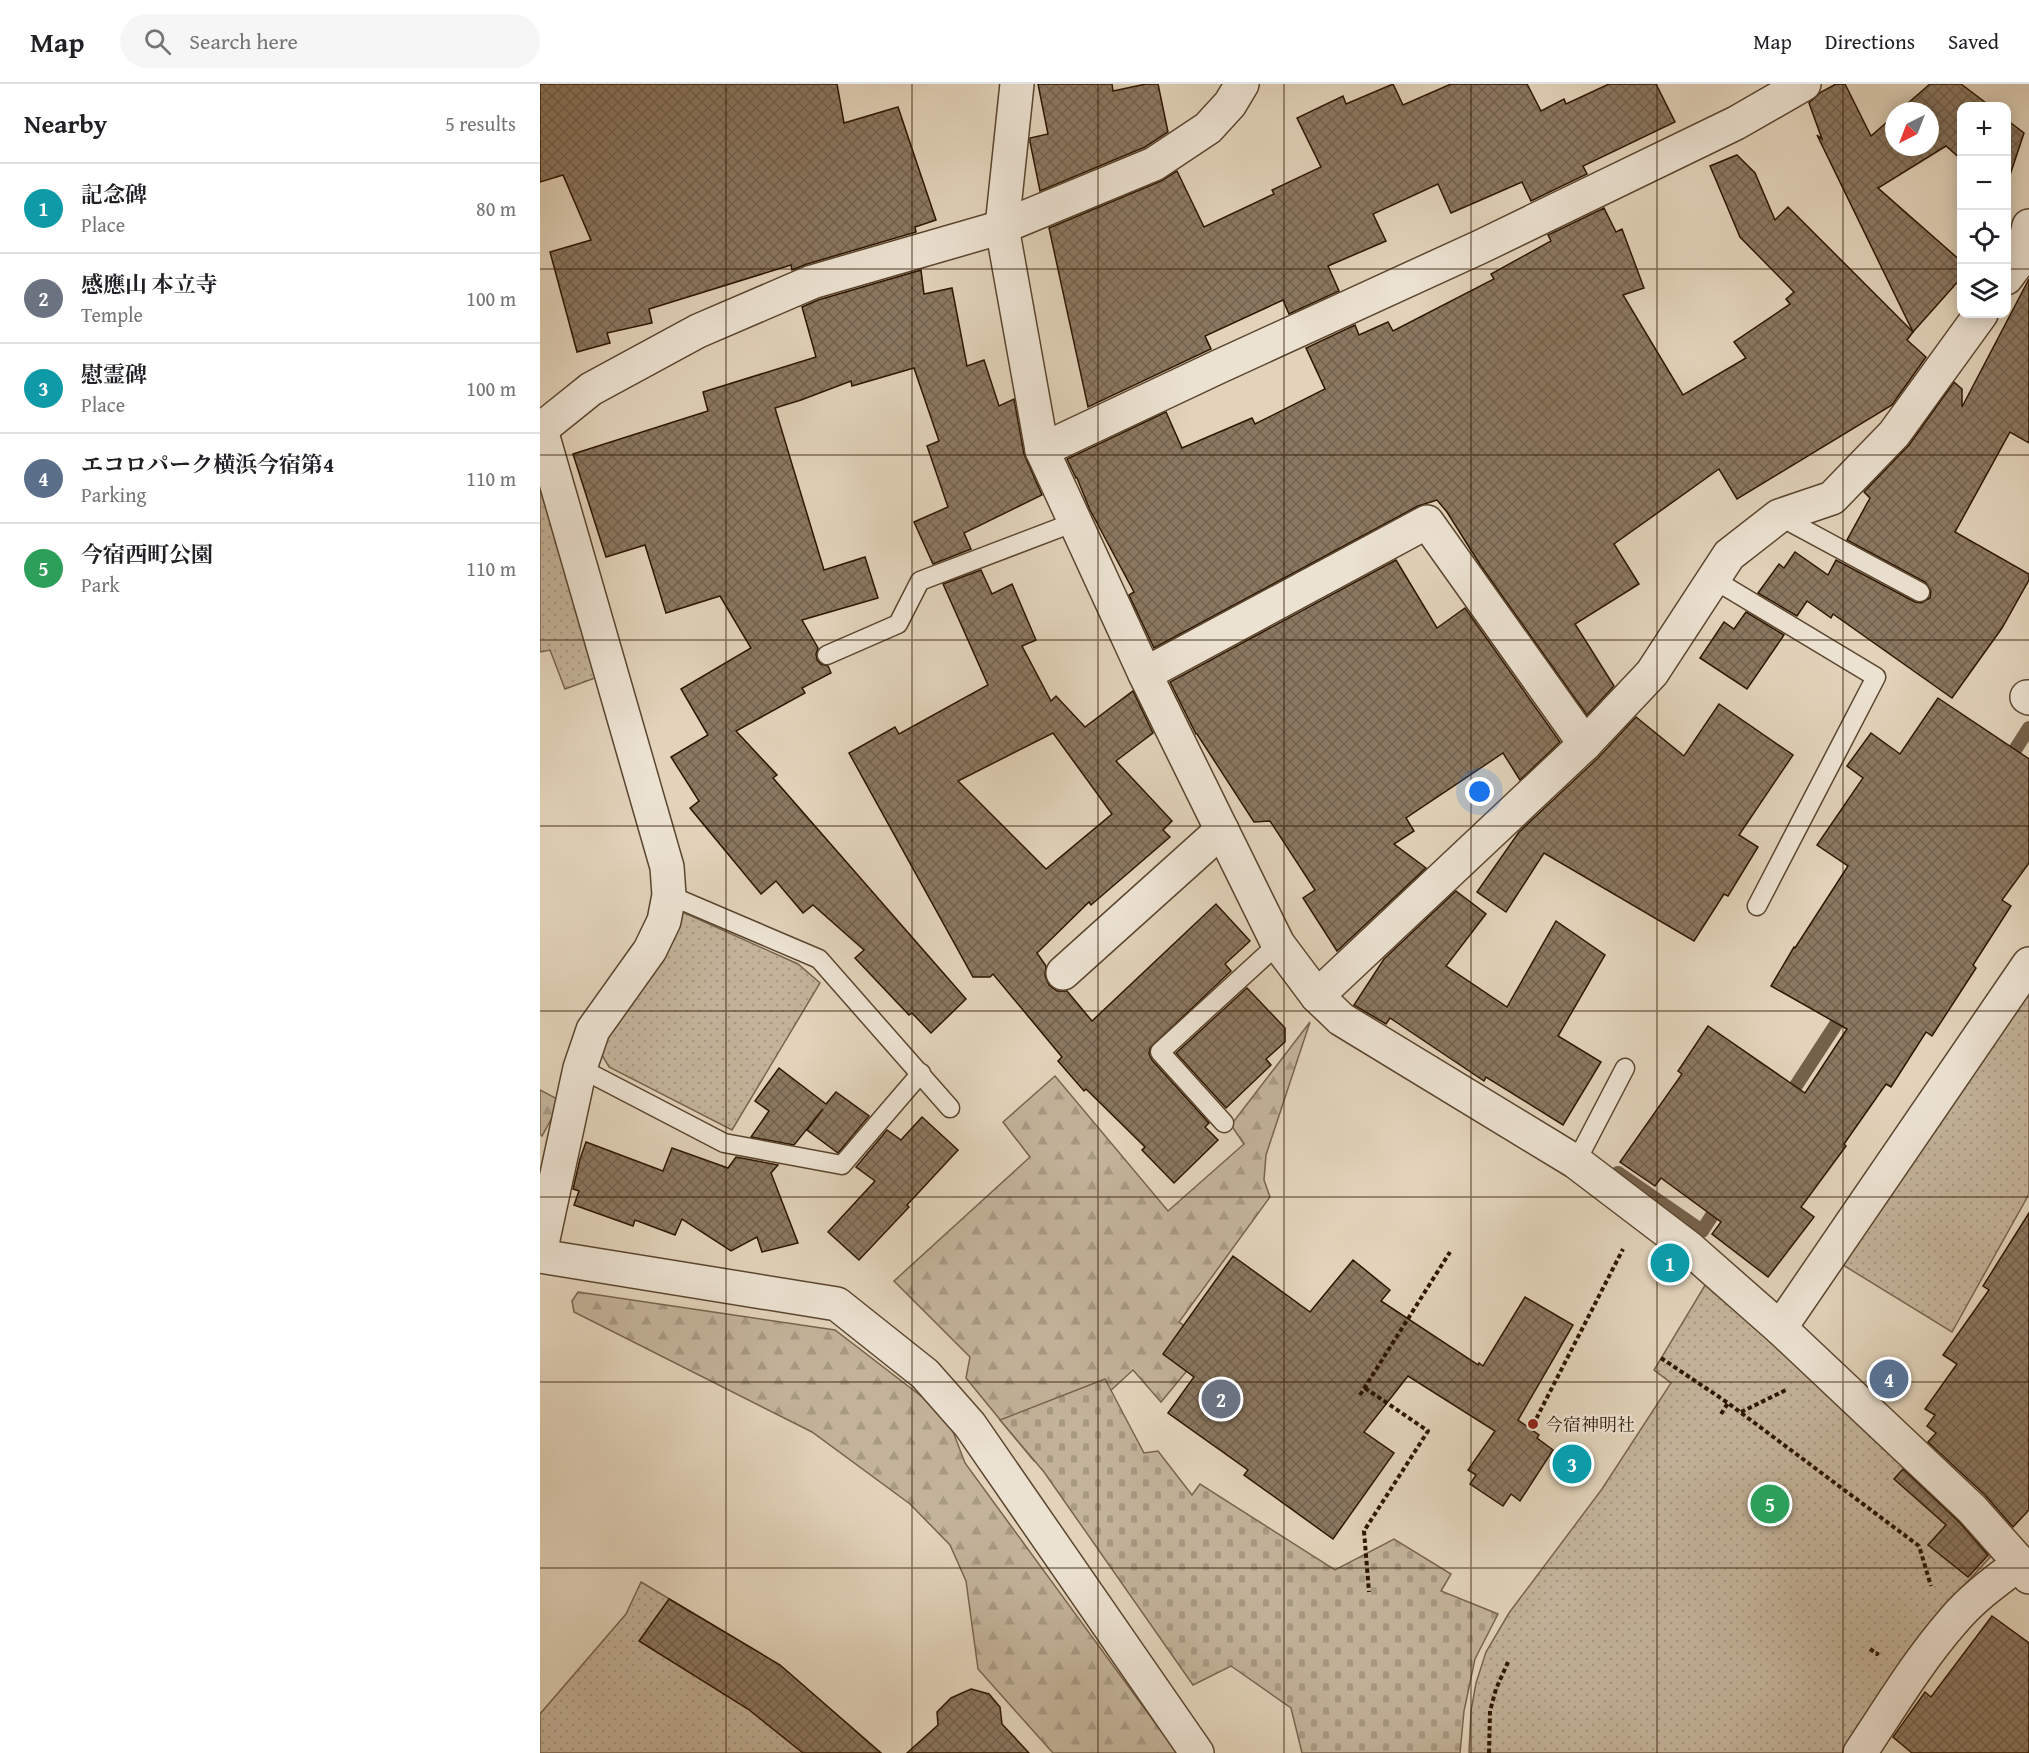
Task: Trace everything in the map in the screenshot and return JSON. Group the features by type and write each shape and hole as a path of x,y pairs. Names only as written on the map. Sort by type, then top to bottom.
{"street":[{"path":"1017,84 1002,227 1042,450 1145,674 1278,944 1317,996 1341,1019 1576,1161 1689,1248 1780,1328 1972,1509 2024,1570 1984,1590 1961,1612 1925,1656 1860,1753"},
{"path":"1197,1753 970,1425 924,1374 837,1304 540,1254 580,1068 593,1030 650,950 664,921 669,895 667,867 541,430 591,389 698,331 812,282 1002,227 1154,164 1208,128 1230,104 1242,84"},
{"path":"1042,450 1502,237 1736,123 1804,84"},
{"path":"1317,996 1585,744 1652,673 1729,555 1779,516 1832,498 1894,434 1978,318"},
{"path":"1145,674 1426,522 1585,744"},
{"path":"1063,973 1222,830"},
{"path":"1780,1328 2029,964"}],"lane":[{"path":"1779,516 1920,592"},
{"path":"828,655 898,624 920,581 1075,522"},
{"path":"1713,579 1876,677 1757,906"},
{"path":"669,895 819,959 950,1108"},
{"path":"1224,1123 1160,1052 1278,944"},
{"path":"580,1068 724,1143 842,1165 921,1073"},
{"path":"1576,1161 1625,1068"}],"path":[{"path":"1533,1425 1626,1245"},
{"path":"1360,1395 1450,1252"},
{"path":"1662,1358 1741,1412 1919,1546 1930,1585 1961,1612"},
{"path":"1741,1412 1825,1372"},
{"path":"1365,1388 1428,1431 1364,1531 1369,1592"},
{"path":"1721,1414 1728,1403"},
{"path":"1489,1753 1490,1711 1496,1689 1508,1662"}],"green space":[{"path":"540,480 603,675 565,689 550,650 540,652"},
{"path":"678,910 798,964 820,983 732,1130 609,1067 596,1045"},
{"path":"2029,978 2029,1194 1952,1332 1843,1265"},
{"path":"1310,1022 1266,1155 1264,1180 1270,1197 1179,1322 1210,1343 1161,1402 1133,1370 1034,1461 966,1378 970,1357 894,1281 1030,1157 1003,1122 1055,1076 1168,1211 1244,1144 1231,1125"},
{"path":"540,1090 561,1101 542,1136 540,1134"},
{"path":"1707,1282 1995,1552 1944,1607 1844,1753 1469,1753 1471,1711 1476,1683 1486,1652 1509,1613 1602,1489 1671,1383 1654,1370"},
{"path":"578,1292 835,1330 947,1416 965,1463 1177,1753 1053,1753 978,1669 966,1581 950,1545 910,1504 812,1432 574,1312 572,1301"},
{"path":"1105,1379 1144,1453 1158,1451 1192,1495 1200,1484 1335,1570 1394,1539 1451,1574 1441,1591 1498,1614 1475,1659 1464,1711 1460,1753 1302,1753 1291,1708 1231,1666 1193,1685 1044,1472 1000,1420"},
{"path":"641,1582 780,1665 881,1753 540,1753 540,1714 626,1614"}],"building":[{"path":"540,84 837,84 844,123 898,107 936,220 915,227 916,232 792,270 791,265 649,309 652,323 607,333 610,343 577,352 550,252 591,240 563,175 540,182"},
{"path":"1038,84 1112,84 1113,91 1146,84 1158,84 1168,132 1145,147 1040,191 1030,142 1030,138 1048,134"},
{"path":"1393,84 1403,105 1451,84 1527,84 1541,111 1564,99 1566,104 1609,84 1656,84 1675,122 1583,166 1587,174 1531,201 1522,182 1451,213 1438,184 1373,214 1386,241 1328,266 1339,291 1289,314 1283,300 1205,336 1211,349 1088,407 1049,228 1161,181 1177,171 1204,227 1274,194 1272,190 1321,167 1297,118 1343,96 1346,104"},
{"path":"1836,84 1845,84 1871,136 1885,124 1885,156 1930,156 1878,188 1957,258 1957,283 1913,332 1817,135 1822,139 1809,103 1821,92"},
{"path":"1930,84 1961,84 1985,102 1957,102 1957,156 1946,146 1939,150 1939,102 1909,102"},
{"path":"2011,123 2024,133 2011,172"},
{"path":"1737,155 1755,173 1775,220 1788,207 1913,332 1907,340 1926,357 1892,405 1737,499 1719,469 1614,544 1639,584 1575,624 1614,686 1587,715 1437,500 1418,506 1154,648 1129,595 1134,592 1090,510 1067,459 1166,412 1182,448 1252,418 1255,424 1325,389 1306,348 1355,325 1359,335 1388,322 1393,331 1494,279 1491,274 1551,241 1548,235 1604,208 1616,232 1622,229 1644,288 1623,295 1683,395 1746,358 1734,342 1790,304 1786,299 1794,292 1740,237 1710,166"},
{"path":"921,270 924,294 952,288 967,366 984,360 999,406 1014,399 1024,454 1042,495 964,533 971,549 933,564 914,522 948,507 927,446 939,441 914,368 852,386 851,381 775,408 824,570 865,557 878,598 802,620 818,648 817,660 828,666 831,673 802,688 805,693 736,731 777,775 773,778 966,999 931,1033 912,1013 909,1015 855,958 864,950 813,905 803,913 776,881 761,894 690,808 699,801 671,757 708,735 681,689 751,648 720,596 666,613 645,545 606,557 573,454 708,411 703,392 816,357 802,307 818,300"},
{"path":"2029,279 2029,443 2010,432 1955,532 2029,574 2029,580 2002,628 1952,698 1833,614 1831,618 1807,601 1797,616 1758,593 1779,564 1784,568 1795,552 1828,575 1836,560 1915,602 1921,603 1930,598 1931,591 1925,582 1847,540 1870,498 1864,492 1909,445 1954,382 1962,389 1962,407 2009,318 2011,318 2011,313"},
{"path":"1396,560 1437,628 1465,608 1560,742 1520,780 1503,753 1406,818 1414,831 1394,844 1426,868 1337,951 1303,898 1315,890 1270,821 1254,822 1196,734 1170,682"},
{"path":"981,570 992,594 1012,584 1036,640 1022,646 1051,701 1056,696 1085,727 1133,691 1153,733 1116,761 1172,821 1163,830 1170,837 1091,905 1089,902 1037,953 1046,966 1045,976 1049,985 1057,991 1067,991 1092,1021 1216,904 1250,941 1225,964 1231,971 1150,1048 1149,1054 1152,1060 1209,1123 1205,1127 1218,1140 1174,1183 1142,1150 1145,1147 1086,1089 1084,1091 1058,1061 1062,1057 993,974 990,977 973,977 849,753 895,727 899,734 988,685 943,584","holes":["1053,733 1112,814 1046,869 958,781"]},
{"path":"1746,612 1784,635 1747,689 1700,658 1724,622 1734,629"},
{"path":"1938,698 2029,759 2029,863 2002,900 2011,906 1973,965 1976,968 1932,1036 1926,1032 1891,1087 1886,1084 1844,1144 1846,1146 1801,1207 1814,1217 1768,1277 1712,1234 1721,1222 1661,1178 1655,1186 1620,1162 1682,1074 1678,1071 1708,1026 1805,1093 1847,1029 1771,986 1848,866 1817,845 1863,778 1847,766 1871,733 1900,754"},
{"path":"1719,704 1793,755 1739,835 1758,847 1728,896 1724,894 1694,941 1544,853 1506,912 1477,892 1519,832 1598,758 1636,717 1684,756"},
{"path":"1456,891 1486,914 1446,966 1507,1007 1556,921 1605,955 1558,1036 1601,1062 1563,1125 1486,1077 1484,1081 1390,1018 1386,1024 1354,1005 1384,959"},
{"path":"1247,988 1285,1028 1285,1042 1266,1059 1271,1065 1226,1108 1176,1053"},
{"path":"779,1068 826,1104 836,1092 869,1116 838,1153 807,1130 823,1109 794,1145 751,1137 769,1111 755,1101"},
{"path":"922,1117 958,1150 859,1260 828,1232 875,1181 856,1167 887,1130 901,1140"},
{"path":"586,1142 663,1171 672,1148 728,1168 736,1157 778,1165 771,1173 798,1243 762,1252 757,1237 731,1251 682,1219 675,1235 635,1220 633,1226 574,1205 579,1191 573,1189"},
{"path":"2029,1213 2029,1510 2013,1527 1985,1495 1928,1442 1936,1433 1927,1426 1935,1415 1925,1409 1957,1364 1943,1355 1989,1290 1983,1286"},
{"path":"1233,1256 1310,1312 1353,1260 1390,1290 1381,1301 1478,1365 1479,1363 1483,1366 1525,1297 1573,1325 1518,1420 1539,1435 1537,1438 1553,1450 1520,1501 1511,1494 1503,1506 1470,1484 1476,1475 1468,1470 1495,1431 1408,1376 1364,1432 1394,1453 1333,1539 1244,1475 1248,1470 1168,1413 1194,1377 1163,1354"},
{"path":"1903,1469 1959,1522 1988,1555 1968,1577 1928,1545 1946,1525 1894,1479"},
{"path":"669,1599 780,1665 881,1753 803,1753 748,1709 639,1641"},
{"path":"1992,1616 2029,1643 2029,1753 1912,1753 1893,1737 1925,1692 1931,1697"},
{"path":"971,1689 989,1694 1000,1707 1002,1724 1029,1753 907,1753 938,1725 937,1712 951,1698"}],"waterway":[{"path":"2006,764 2029,728"},
{"path":"1786,1101 1846,1009"},
{"path":"1618,1173 1702,1231 1722,1200"}],"place":[{"name":"記念碑","path":"1670,1263"},
{"name":"エコロパーク横浜今宿第4","path":"1889,1379"},
{"name":"感應山 本立寺","path":"1221,1399"},
{"name":"今宿神明社","path":"1533,1424"},
{"name":"慰霊碑","path":"1572,1464"},
{"name":"今宿西町公園","path":"1770,1504"}]}
